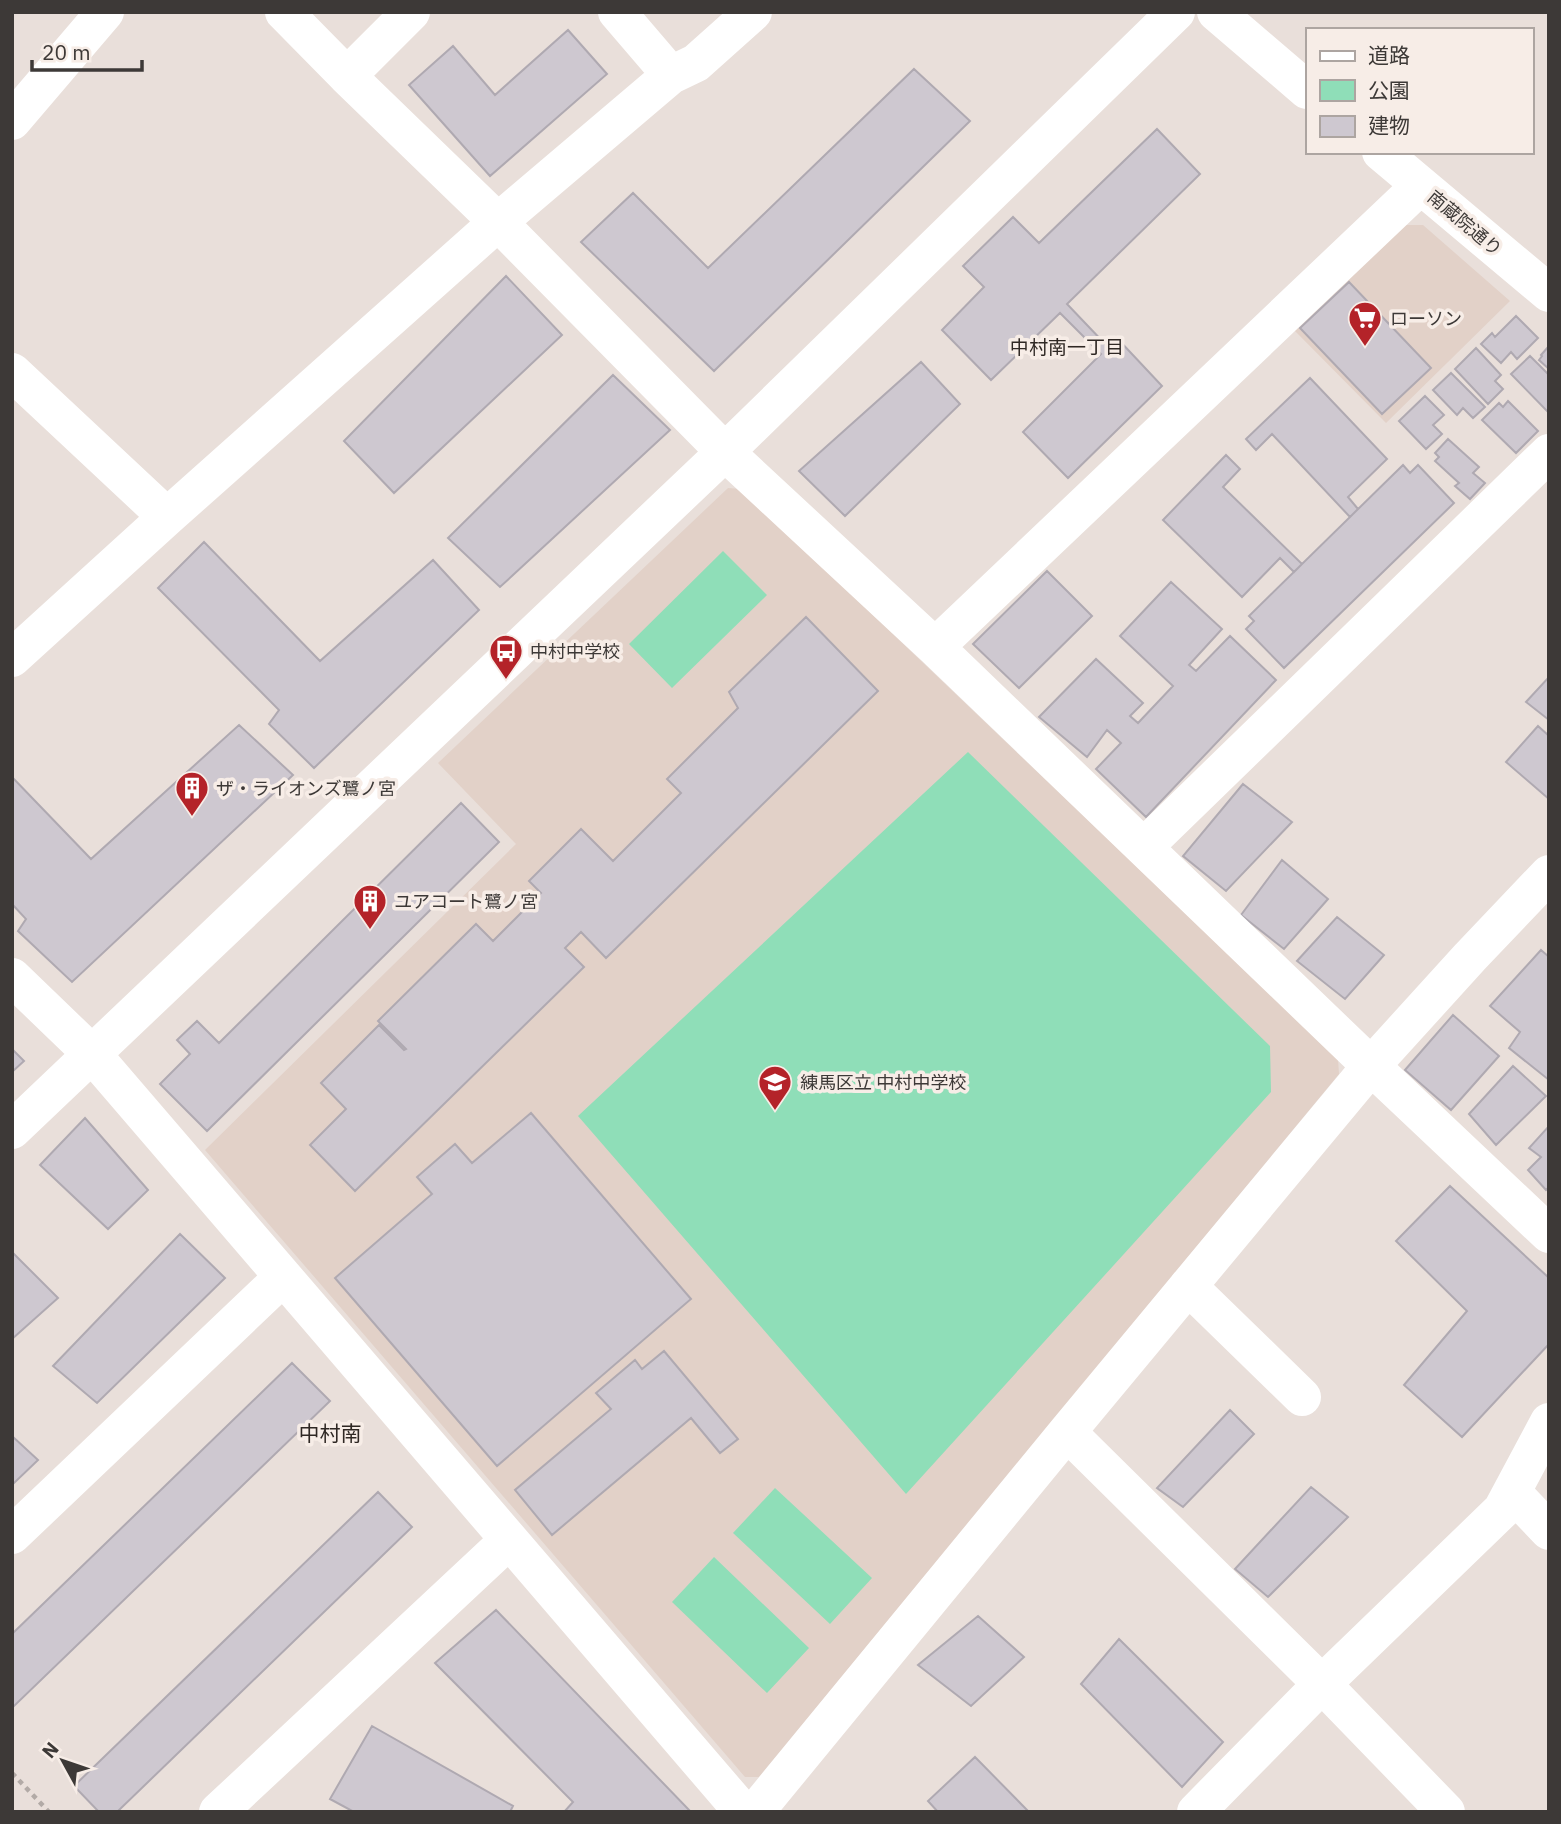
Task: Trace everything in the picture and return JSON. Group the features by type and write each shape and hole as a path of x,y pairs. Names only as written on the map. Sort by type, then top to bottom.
{"street":[{"path":"12,121 106,12"},
{"path":"284,12 498,222 725,452 935,648 1549,1234"},
{"path":"347,76 411,12"},
{"path":"617,12 671,75"},
{"path":"12,657 498,222 671,75 696,63 753,12"},
{"path":"12,1130 725,452 1176,12"},
{"path":"1216,12 1306,89"},
{"name":"南蔵院通り","path":"1383,154 1549,293"},
{"path":"935,648 1420,186"},
{"path":"12,372 167,517"},
{"path":"1144,847 1549,453"},
{"path":"755,1812 1371,1066 1549,874"},
{"path":"12,977 92,1054 743,1812"},
{"path":"12,1535 283,1277"},
{"path":"1188,1286 1302,1397"},
{"path":"1196,1812 1322,1684 1502,1510 1549,1422"},
{"path":"1067,1432 1322,1684 1446,1812"},
{"path":"1512,1492 1549,1531"},
{"path":"218,1812 509,1540"}],"path":[{"path":"12,1773 49,1812"}],"shaded area":[{"path":"1403,225 1423,225 1510,301 1386,423 1293,329"},
{"name":"練馬区立 中村中学校","path":"728,488 741,489 1338,1059 1339,1074 759,1777 745,1777 205,1150 516,844 438,763"}],"green space":[{"path":"723,551 767,595 672,688 629,644"},
{"path":"968,752 1270,1046 1271,1092 906,1494 578,1116"},
{"path":"775,1488 872,1578 830,1624 733,1533"},
{"path":"714,1557 809,1648 767,1693 672,1602"}],"building":[{"path":"568,30 607,74 490,176 409,85 453,46 495,95"},
{"path":"914,69 970,121 714,371 581,242 633,193 708,268"},
{"path":"1157,129 1200,174 1067,304 1107,346 1116,337 1162,386 1068,478 1023,432 1101,354 1060,313 991,380 942,330 984,287 963,266 1013,217 1039,243"},
{"path":"506,276 562,335 394,493 344,441"},
{"name":"ローソン","path":"1349,282 1431,368 1382,414 1300,328"},
{"path":"1516,316 1538,338 1517,359 1511,352 1501,363 1481,344 1492,333 1495,337"},
{"path":"1549,346 1549,369 1539,360"},
{"path":"1476,348 1501,375 1495,381 1503,389 1488,404 1455,369"},
{"path":"1530,356 1549,375 1549,413 1511,374"},
{"path":"921,362 960,404 845,516 799,471"},
{"path":"1451,373 1485,407 1473,418 1463,408 1457,415 1433,390"},
{"path":"613,375 670,430 500,587 448,538"},
{"path":"1310,378 1387,459 1348,497 1358,509 1350,517 1272,434 1256,450 1246,439"},
{"path":"1425,396 1444,415 1433,425 1442,434 1426,449 1399,421"},
{"path":"1508,401 1538,431 1516,453 1482,420 1499,403 1503,407"},
{"path":"1448,439 1479,467 1473,473 1485,483 1470,499 1455,486 1459,483 1435,461 1439,457 1435,453"},
{"path":"1226,455 1240,469 1223,487 1302,564 1294,572 1280,558 1242,597 1163,520"},
{"path":"1403,465 1410,473 1418,465 1454,503 1284,668 1246,629 1254,621 1249,616"},
{"path":"204,542 320,661 433,560 479,610 314,768 269,724 279,710 158,588"},
{"path":"1047,571 1092,616 1019,688 973,644"},
{"path":"1171,582 1222,629 1189,665 1196,671 1230,636 1276,680 1146,817 1096,769 1121,743 1107,730 1087,757 1039,717 1096,659 1143,703 1130,716 1138,723 1173,686 1120,636"},
{"path":"806,617 878,691 606,958 581,932 565,948 584,967 355,1191 310,1145 346,1109 321,1083 379,1025 406,1049 378,1021 476,924 493,941 541,893 529,881 581,829 613,861 681,793 667,779 738,708 729,692"},
{"path":"1549,677 1549,720 1526,702"},
{"name":"ザ・ライオンズ鷺ノ宮","path":"239,725 293,775 72,982 18,931 26,919 12,904 12,777 91,859"},
{"path":"1538,726 1549,736 1549,799 1506,762"},
{"path":"1243,784 1292,822 1226,891 1183,856"},
{"name":"ユアコート鷺ノ宮","path":"461,803 499,842 207,1131 160,1084 190,1054 177,1040 197,1021 219,1043"},
{"path":"1282,860 1328,899 1284,949 1241,915"},
{"path":"1337,917 1384,955 1345,999 1297,961"},
{"path":"1541,950 1549,957 1549,1080 1509,1048 1520,1032 1490,1006"},
{"path":"1453,1015 1499,1056 1451,1110 1405,1070"},
{"path":"12,1049 24,1061 12,1072"},
{"path":"1513,1066 1546,1096 1496,1145 1469,1114"},
{"path":"531,1113 691,1299 497,1466 335,1278 432,1194 417,1177 455,1144 472,1163"},
{"path":"85,1118 148,1190 108,1229 40,1165"},
{"path":"1549,1126 1549,1187 1546,1190 1528,1170 1541,1157 1529,1148"},
{"path":"1450,1186 1549,1278 1549,1344 1462,1437 1404,1385 1467,1311 1396,1241"},
{"path":"180,1234 225,1278 97,1403 53,1366"},
{"path":"12,1252 58,1298 12,1339"},
{"path":"664,1351 738,1439 720,1453 691,1418 552,1535 515,1490 611,1409 596,1393 635,1360 642,1369"},
{"path":"292,1363 330,1401 12,1708 12,1634"},
{"path":"1230,1410 1254,1434 1183,1507 1157,1488"},
{"path":"12,1436 38,1460 12,1485"},
{"path":"1311,1487 1348,1517 1268,1597 1235,1569"},
{"path":"378,1492 412,1527 117,1812 99,1812 74,1786"},
{"path":"496,1610 691,1812 564,1812 573,1802 435,1663"},
{"path":"978,1616 1024,1657 971,1706 918,1665"},
{"path":"1119,1639 1223,1742 1182,1787 1081,1684"},
{"path":"372,1726 513,1806 510,1812 354,1812 330,1799"},
{"path":"975,1757 1029,1812 938,1812 928,1801"}],"place":[{"name":"ローソン","path":"1365,348"},
{"name":"中村中学校","path":"506,681"},
{"name":"ザ・ライオンズ鷺ノ宮","path":"192,818"},
{"name":"ユアコート鷺ノ宮","path":"370,931"},
{"name":"練馬区立 中村中学校","path":"775,1112"}],"district":[{"name":"中村南一丁目","path":"1067,347"},
{"name":"中村南","path":"330,1433"}]}
